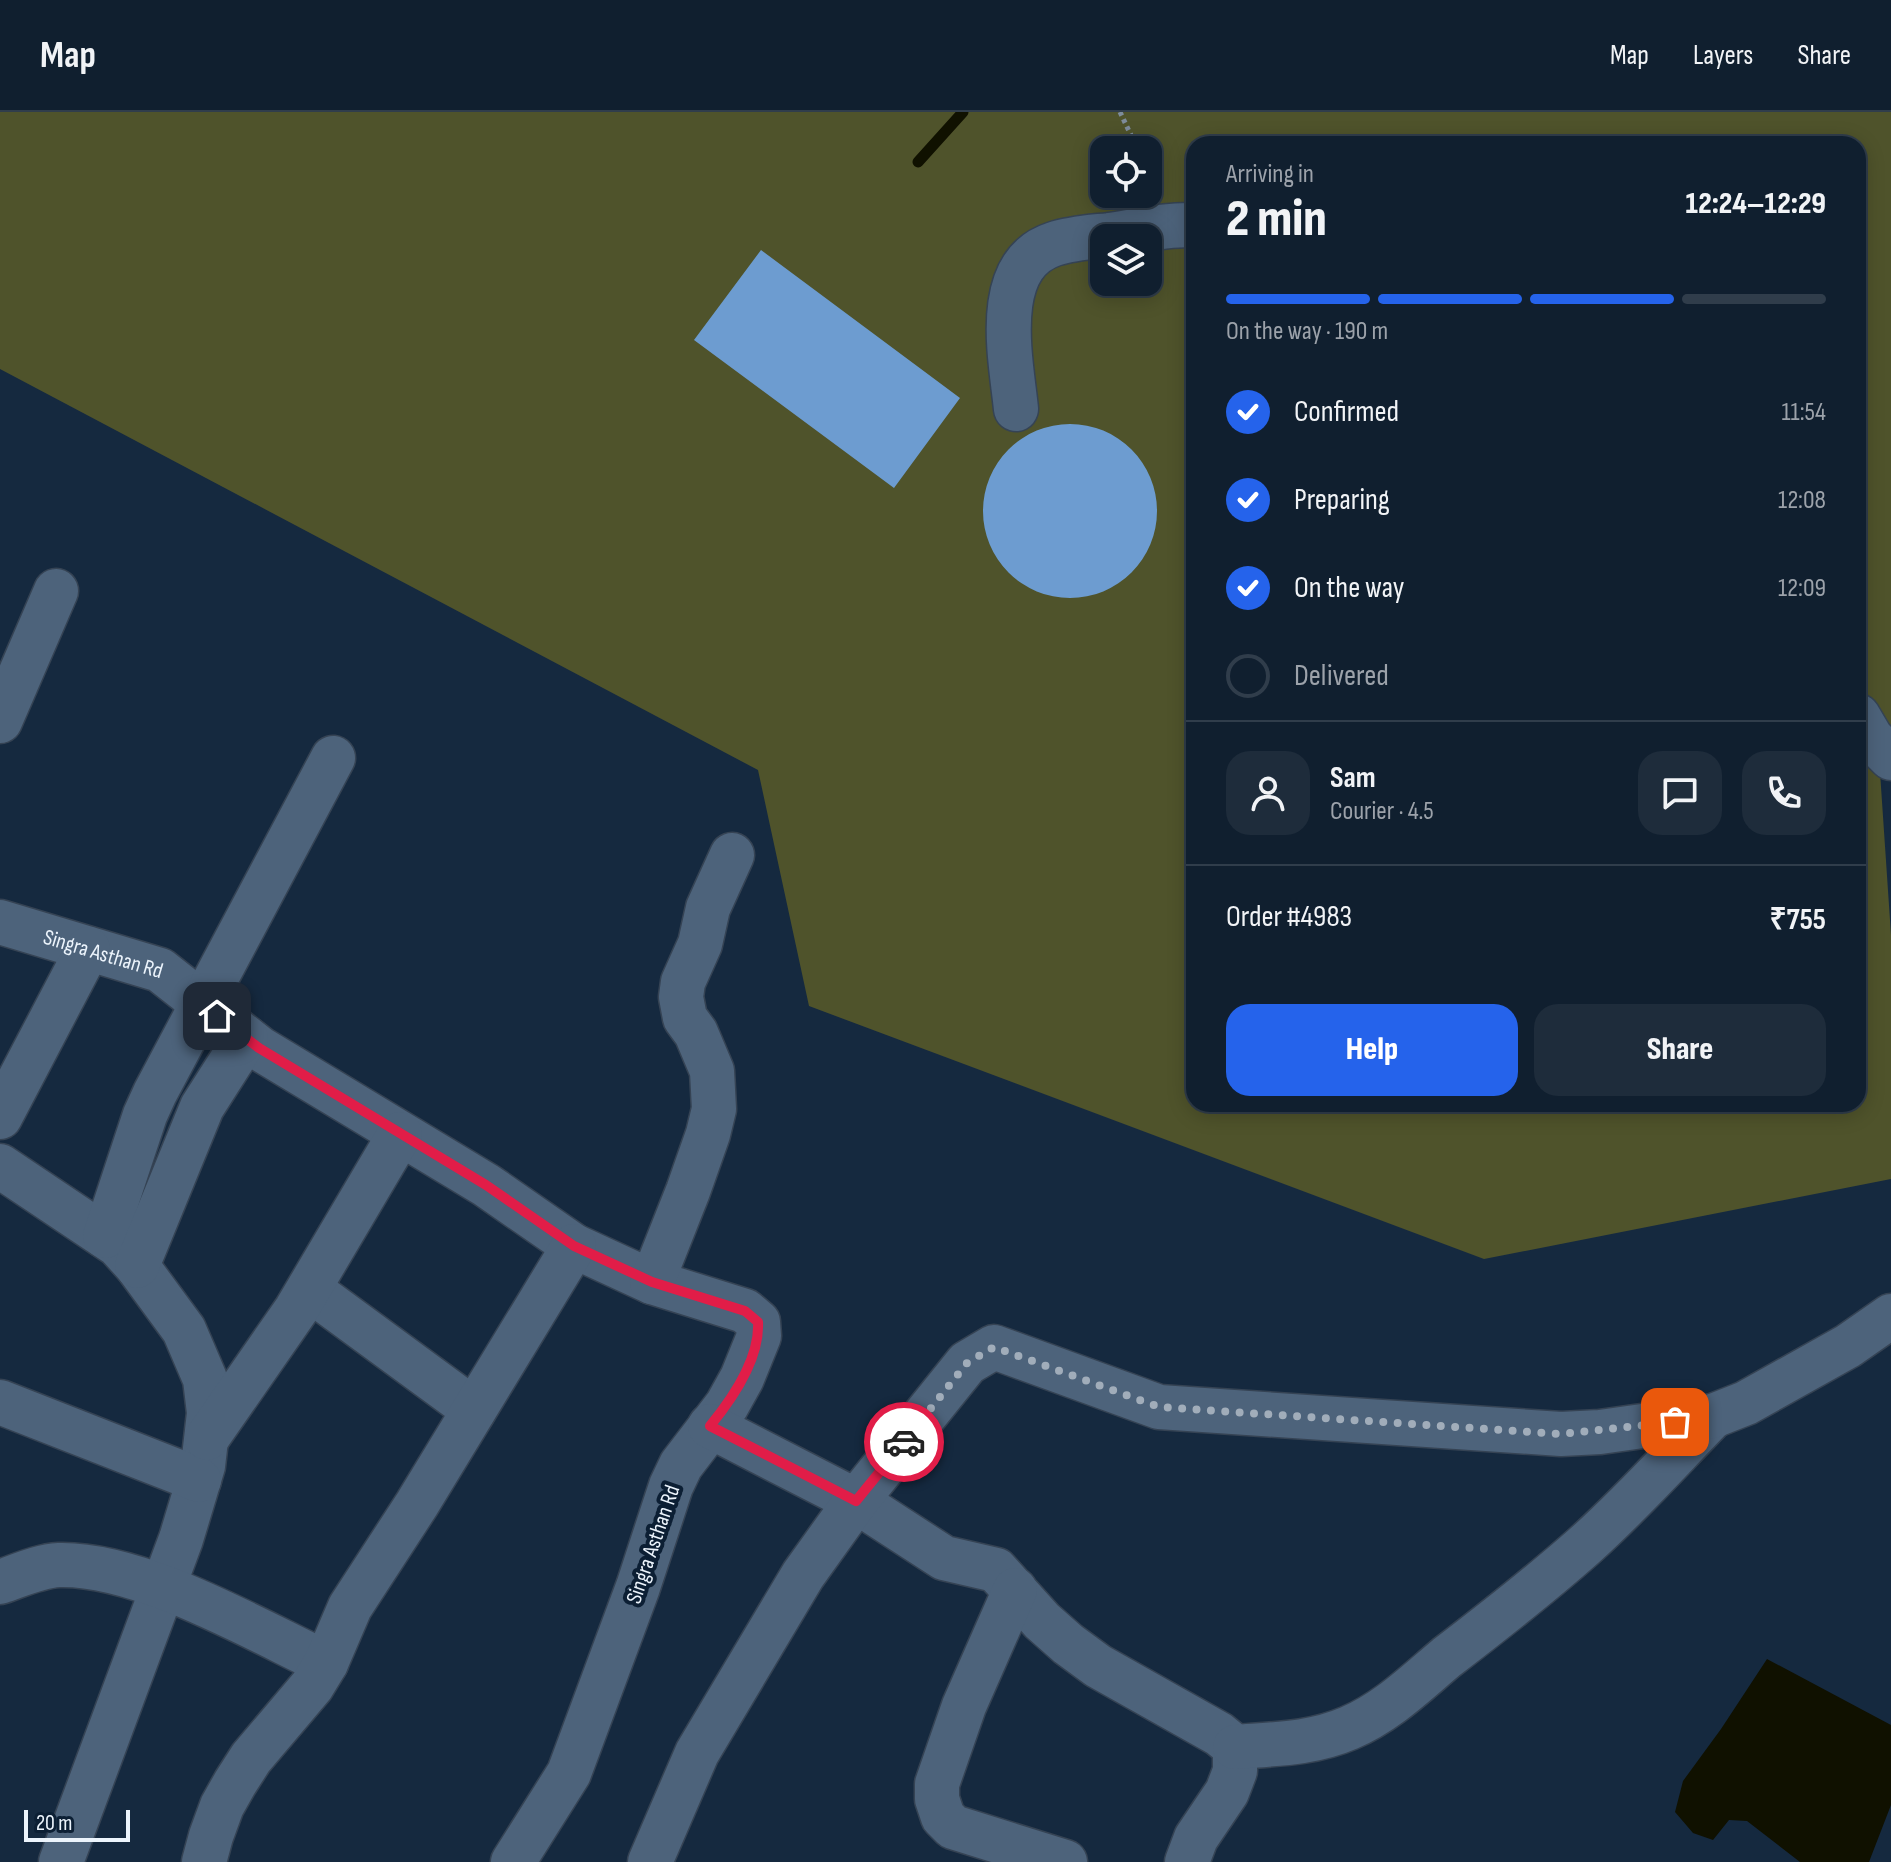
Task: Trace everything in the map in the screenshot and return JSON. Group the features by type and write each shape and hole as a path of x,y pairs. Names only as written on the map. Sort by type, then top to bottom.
{"street":[{"path":"1016,409 1008,332 1011,297 1027,263 1052,245 1164,226 1186,225"},
{"path":"0,721 56,591"},
{"path":"1866,730 1891,758"},
{"path":"105,1236 145,1115 178,1046 333,758"},
{"path":"652,1282 688,1191 714,1109 712,1071 696,1033 685,1018 681,997 683,982 700,944 713,892 732,855"},
{"name":"Singra Asthan Rd","path":"1,926 141,962 160,970 246,1038 486,1185 574,1246 652,1282 745,1311 758,1322 759,1336 742,1378 727,1405 681,1465 671,1486 638,1587 569,1773 513,1862"},
{"path":"0,1117 88,949"},
{"path":"137,1266 202,1107 246,1038"},
{"path":"207,1438 309,1289 400,1134"},
{"path":"0,1166 118,1245 137,1266 184,1330 205,1379 209,1413 199,1480 164,1587 61,1862"},
{"path":"204,1862 216,1821 235,1783 251,1758 312,1686 326,1663 350,1607 417,1504 574,1246"},
{"path":"309,1289 474,1410"},
{"path":"650,1862 697,1753 803,1575 856,1501 967,1363 994,1347 1159,1407 1561,1434 1600,1432 1713,1416 1746,1403 1848,1346 1891,1316"},
{"path":"0,1402 199,1480"},
{"path":"710,1426 856,1501 944,1558 996,1570 1042,1621 1068,1644 1098,1666 1219,1734 1235,1747 1312,1740 1351,1727 1380,1711 1417,1685 1587,1544 1713,1416"},
{"path":"0,1582 55,1565 83,1566 164,1587 326,1663"},
{"path":"1015,1590 953,1737 937,1784 937,1799 943,1817 953,1827 1065,1862"},
{"path":"1187,1862 1211,1811 1227,1792 1235,1771 1235,1747"}],"path":[{"path":"1120,112 1131,136"}],"green space":[{"path":"0,112 1891,112 1891,766 1880,772 1891,935 1891,1179 1484,1259 809,1006 758,770 0,369"}],"shaded area":[{"path":"1767,1659 1891,1725 1891,1805 1869,1862 1800,1862 1747,1821 1729,1820 1713,1840 1693,1833 1675,1812 1683,1781"}],"building":[{"path":"761,250 960,398 894,488 694,340"},
{"path":"1070,424 1103,431 1131,450 1150,478 1157,511 1150,544 1131,572 1103,591 1070,598 1037,591 1009,572 990,544 983,511 990,478 1009,450 1037,431"}],"waterway":[{"path":"918,162 963,112"}],"way so far":[{"path":"904,1442 967,1363 994,1347 1159,1407 1561,1434 1675,1422"}],"route":[{"path":"217,1016 259,1048 486,1185 574,1246 625,1272 745,1311 758,1322 759,1336 742,1378 727,1405 710,1426 856,1501 904,1442"}]}
